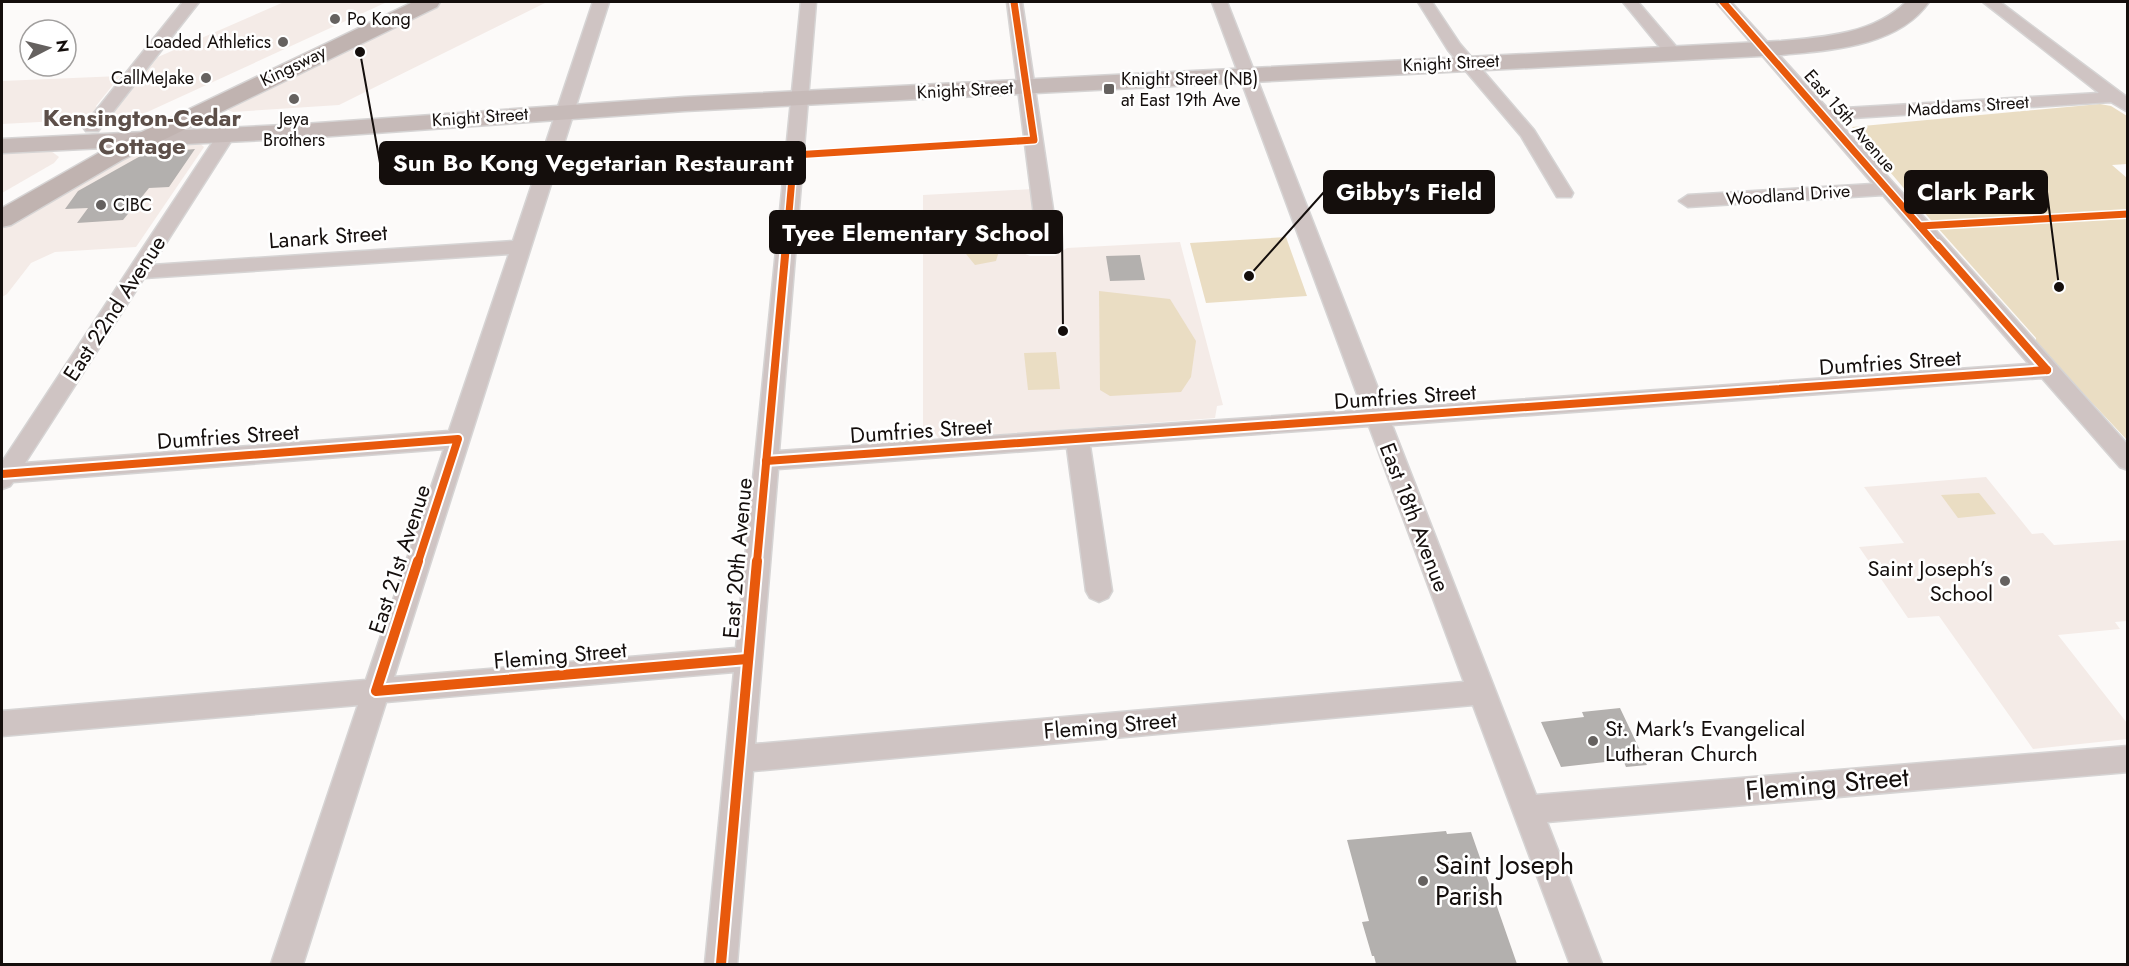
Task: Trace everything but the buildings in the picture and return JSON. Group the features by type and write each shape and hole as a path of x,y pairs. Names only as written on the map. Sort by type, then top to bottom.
{"main road":[{"name":"Kingsway","path":"2,219 144,132 400,2"},
{"name":"Kingsway","path":"144,132 178,123 429,2"},
{"name":"Knight Street","path":"1759,43 1842,26 1872,14 1887,2"},
{"name":"Knight Street","path":"178,123 568,105 1669,47 1759,43 1809,45 1854,37 1891,23 1918,2"},
{"name":"Knight Street","path":"2,132 102,134 144,132 226,135 568,105"},
{"name":"Knight Street","path":"2,146 102,134"},
{"path":"2,202 102,134"}],"street":[{"path":"102,134 191,2"},
{"name":"East 21st Avenue","path":"287,964 601,2"},
{"name":"East 20th Avenue","path":"721,964 808,2"},
{"path":"1014,2 1045,223 1043,243"},
{"name":"East 18th Avenue","path":"1220,2 1376,418 1586,964"},
{"path":"1425,2 1463,57 1528,134 1564,193"},
{"path":"1630,2 1669,47"},
{"name":"East 15th Avenue","path":"1723,2 2127,461"},
{"path":"1991,2 2121,102"},
{"name":"Maddams Street","path":"1823,115 2121,102"},
{"name":"East 22nd Avenue","path":"3,476 226,135"},
{"name":"Woodland Drive","path":"1688,201 1887,189"},
{"name":"Lanark Street","path":"138,272 521,248"},
{"name":"Dumfries Street","path":"766,461 2048,370"},
{"path":"1077,438 1099,591"},
{"name":"Dumfries Street","path":"3,476 458,439"},
{"name":"Fleming Street","path":"2,723 747,659"},
{"name":"Fleming Street","path":"738,759 1483,692"},
{"name":"Fleming Street","path":"1527,810 2127,759"}],"shaded area":[{"path":"284,2 387,2 143,114 124,119 113,114 158,57"},
{"path":"440,2 547,2 339,105 233,112 225,109 234,101"},
{"path":"120,76 96,106 98,109 89,117 77,120 2,124 2,81"},
{"path":"2100,104 2111,106 2127,116 2127,164 2112,165 2127,178 2127,440 2036,343 2036,338 1852,127"},
{"path":"199,143 204,147 136,247 55,252 31,263 7,294 2,297 2,229 135,152 154,146"},
{"path":"51,151 59,157 54,163 2,193 2,154"},
{"path":"1032,189 1036,219 1019,233 1016,243 1023,253 1030,256 1055,256 1067,248 1180,242 1223,405 1217,406 1215,418 939,439 931,428 923,428 923,195"},
{"path":"1012,215 1011,225 1005,231 996,261 975,265 962,249 951,217"},
{"path":"1286,237 1307,296 1206,303 1190,243"},
{"path":"1099,291 1170,299 1196,341 1191,377 1181,392 1110,396 1100,390"},
{"path":"1056,352 1060,389 1028,390 1024,353"},
{"name":"Saint Joseph’s School","path":"1986,477 2032,534 2043,533 2054,545 2127,540 2127,621 2115,622 2120,629 2058,635 2127,723 2127,739 2033,749 1939,616 1908,618 1859,547 1904,543 1864,487"},
{"path":"1979,493 1996,514 1958,518 1941,495"}],"cycle path":[{"path":"721,964 794,155 1034,140 1014,2"},
{"path":"1723,2 2047,370"},
{"path":"1920,226 2128,214"},
{"path":"766,461 2047,370"},
{"path":"2,474 458,439 376,691 747,659"}],"place":[{"name":"Po Kong","path":"335,19"},
{"name":"Loaded Athletics","path":"283,42"},
{"name":"Sun Bo Kong Vegetarian Restaurant","path":"360,52"},
{"name":"CallMeJake","path":"206,78"},
{"name":"Knight Street (NB) at East 19th Ave","path":"1109,89"},
{"name":"Jeya Brothers","path":"294,99"},
{"name":"CIBC","path":"101,205"},
{"name":"Gibby's Field","path":"1249,276"},
{"name":"Clark Park","path":"2059,287"},
{"name":"Tyee Elementary School","path":"1063,331"},
{"name":"Saint Joseph’s School","path":"2005,581"},
{"name":"St. Mark's Evangelical Lutheran Church","path":"1593,741"},
{"name":"Saint Joseph Parish","path":"1423,881"}],"district":[{"name":"Kensington-Cedar Cottage","path":"142,132"}]}
